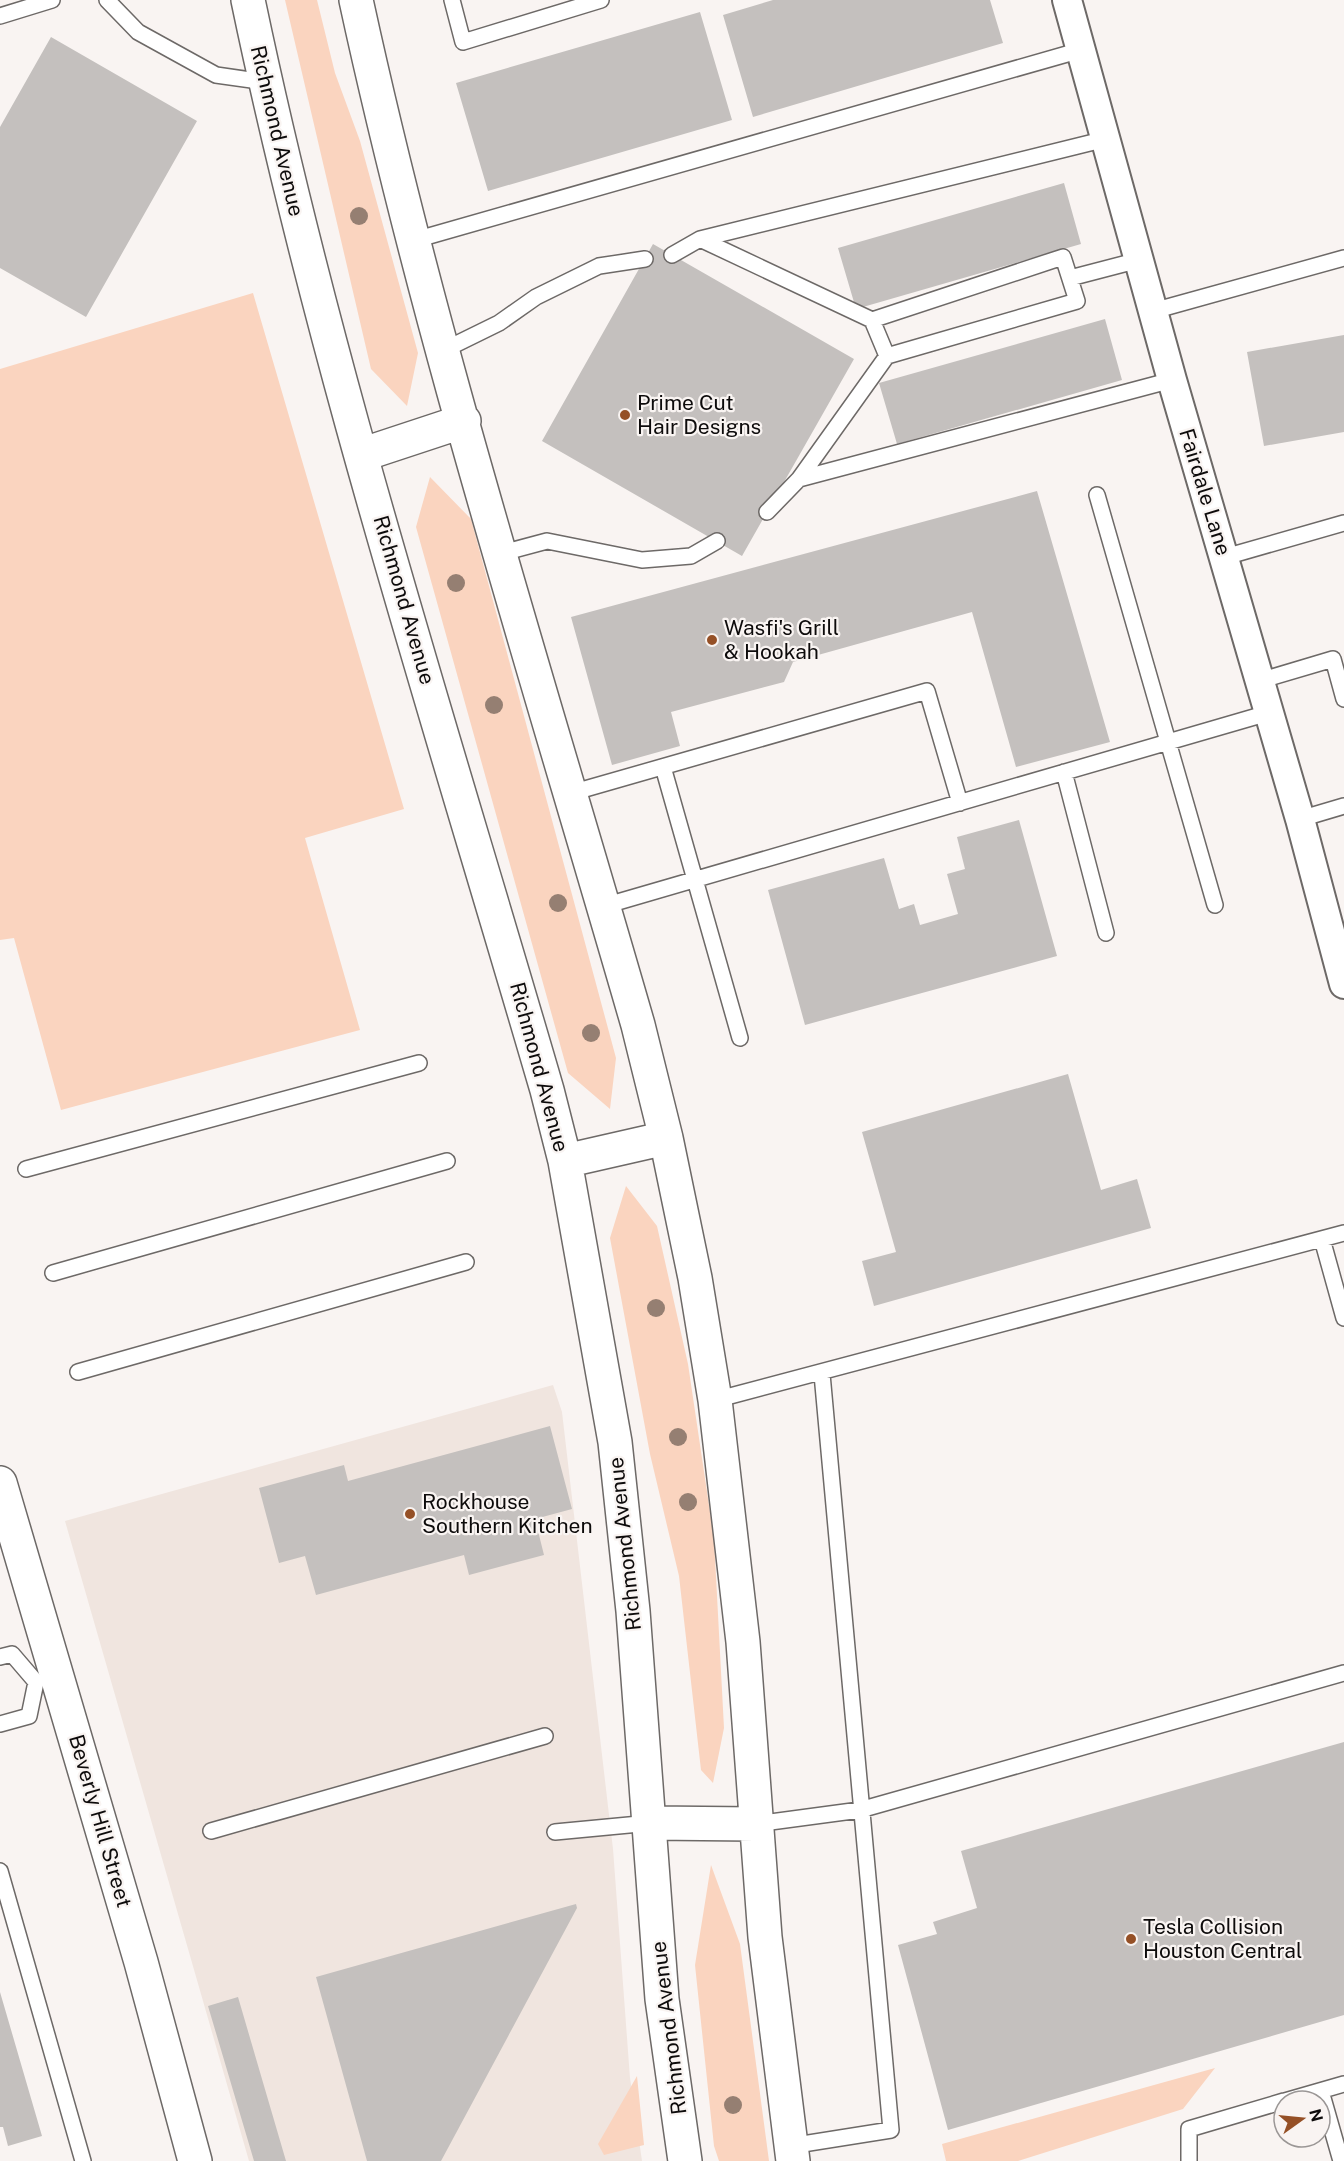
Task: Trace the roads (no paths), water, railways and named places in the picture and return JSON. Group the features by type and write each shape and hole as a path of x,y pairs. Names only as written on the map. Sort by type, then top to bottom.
{"main road":[{"name":"Richmond Avenue","path":"248,0 293,204 361,454 547,1090 565,1161 615,1442 633,1611 662,1999 685,2161"},
{"path":"356,0 387,138 444,350 604,906 666,1138 695,1278 715,1400 743,1642 755,1824 776,2036 791,2154"},
{"path":"361,454 464,421"},
{"path":"565,1161 666,1138"},
{"name":"Beverly Hill Street","path":"0,1483 47,1679 195,2161"},
{"path":"650,1823 755,1824"}],"street":[{"name":"Fairdale Lane","path":"1067,0 1172,380 1300,819 1344,984"}],"lane":[{"path":"0,16 52,0"},
{"path":"107,0 138,32 216,75 265,82"},
{"path":"452,0 463,42 602,0"},
{"path":"415,240 1081,50"},
{"path":"672,255 700,239 1106,139"},
{"path":"700,239 872,320 887,356"},
{"path":"767,512 799,479 887,356 1077,301 1064,256 872,320"},
{"path":"1153,311 1344,258"},
{"path":"444,350 499,323 536,297 599,266 645,260"},
{"path":"1070,278 1139,260"},
{"path":"799,479 1172,380"},
{"path":"1097,495 1215,905"},
{"path":"1225,557 1344,523"},
{"path":"502,554 547,541 642,560 691,556 717,542"},
{"path":"1259,681 1334,659 1344,699"},
{"path":"571,793 927,691 960,802"},
{"path":"604,906 1268,713"},
{"path":"663,767 740,1038"},
{"path":"1065,772 1106,933"},
{"path":"1300,819 1344,806"},
{"path":"26,1169 419,1063"},
{"path":"53,1273 447,1161"},
{"path":"715,1400 822,1374 1344,1233"},
{"path":"1322,1239 1344,1318"},
{"path":"78,1372 466,1262"},
{"path":"791,2154 891,2130 822,1374"},
{"path":"0,1657 12,1654 47,1679 29,1716 0,1724"},
{"path":"755,1824 860,1810 1344,1673"},
{"path":"211,1830 545,1736"},
{"path":"555,1832 650,1823"},
{"path":"0,1871 83,2161"},
{"path":"1328,2089 1344,2084"},
{"path":"1189,2161 1189,2129 1272,2105"},
{"path":"1332,2130 1341,2161"}],"place":[{"name":"Prime Cut Hair Designs","path":"625,415"},
{"name":"Wasfi's Grill & Hookah","path":"712,640"},
{"name":"Rockhouse Southern Kitchen","path":"410,1514"},
{"name":"Tesla Collision Houston Central","path":"1131,1939"}]}
